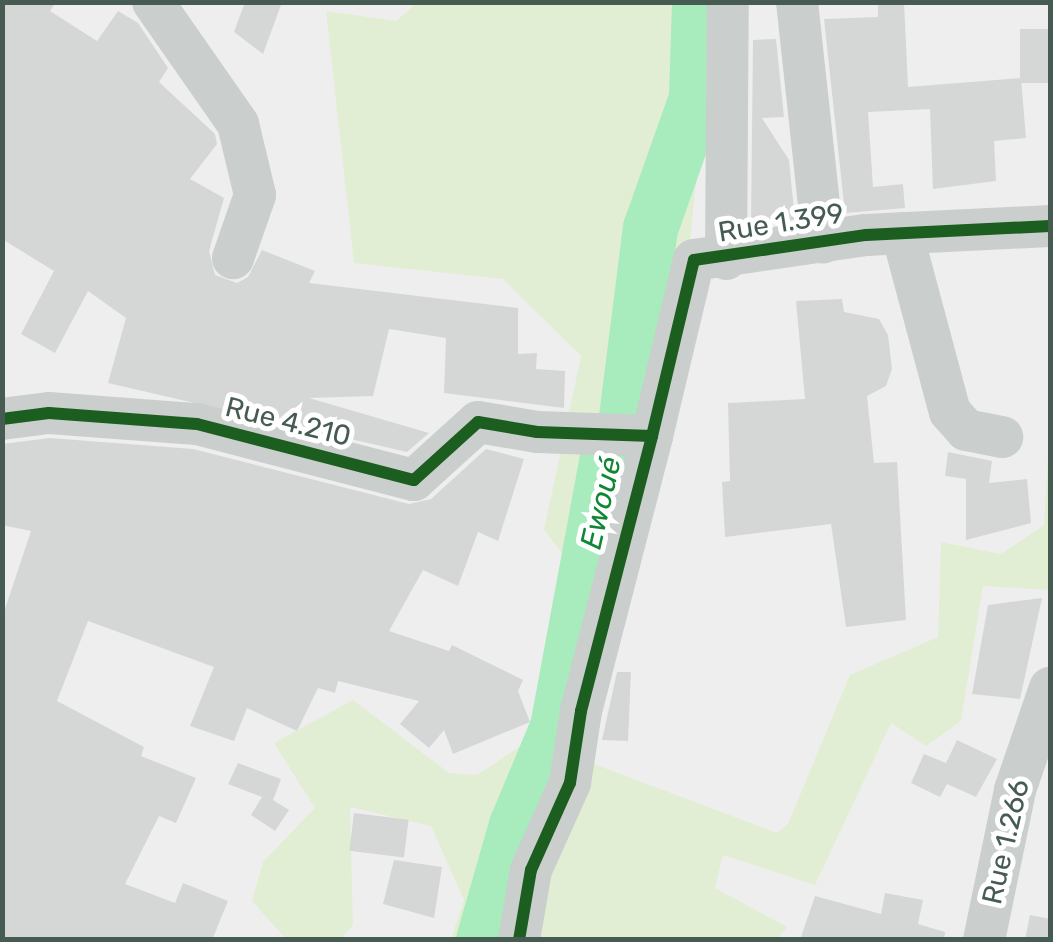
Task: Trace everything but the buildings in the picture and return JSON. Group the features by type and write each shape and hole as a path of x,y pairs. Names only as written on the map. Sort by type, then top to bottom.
{"street":[{"path":"153,2 238,124 255,195 233,258"},
{"path":"726,258 728,2"},
{"path":"797,2 824,243"},
{"name":"Rue 1.399","path":"646,435 694,260 902,234 1050,226"},
{"path":"902,234 950,412 966,430 1002,436"},
{"name":"Rue 4.210","path":"2,419 49,413 197,424 414,480 478,422 537,432 579,428 646,435"},
{"path":"519,940 531,870 570,783 581,711 646,435"},
{"name":"Rue 1.266","path":"984,940 1016,790 1050,688"}],"green space":[{"path":"417,3 714,3 690,241 586,761 777,833 788,824 850,675 938,637 941,542 1001,554 1044,525 1050,421 1050,590 983,586 961,721 926,746 891,723 815,885 723,855 715,888 787,927 777,939 451,939 464,900 431,826 350,807 353,925 340,939 286,939 252,901 263,862 315,808 274,743 353,700 449,773 477,775 546,729 562,644 573,567 544,530 581,356 503,279 354,263 326,11 396,21"}],"waterway":[{"name":"Ewoué","path":"483,940 516,825 557,727 607,456 625,425 650,228 696,98 699,2"}],"cycle path":[{"path":"2,419 49,413 197,424 414,480 478,422 537,432 652,436 694,260 866,235 1050,226"},
{"path":"519,940 531,870 570,783 581,711 652,436"}]}
